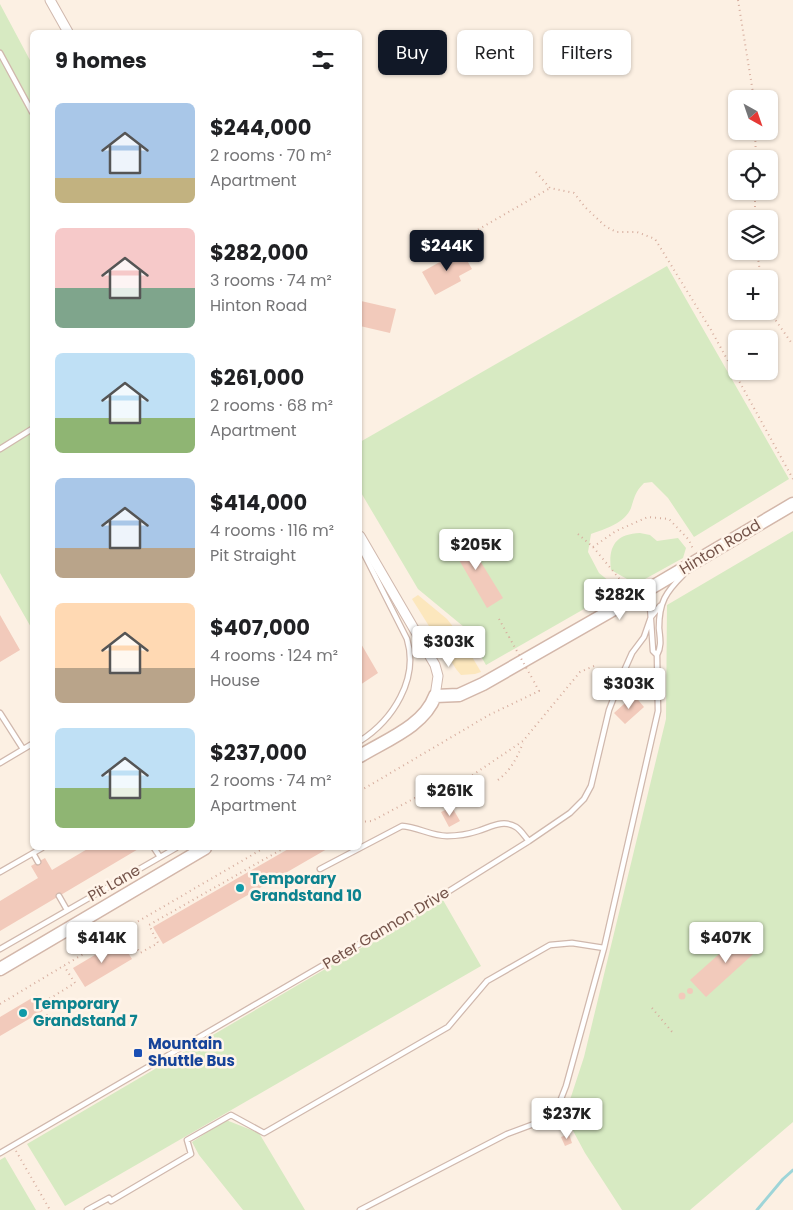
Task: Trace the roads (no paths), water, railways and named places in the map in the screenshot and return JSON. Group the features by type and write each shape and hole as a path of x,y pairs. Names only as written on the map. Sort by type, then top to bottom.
{"street":[{"path":"50,0 67,30"},
{"name":"Hinton Road","path":"435,696 459,696 483,684 793,504"},
{"path":"362,539 426,646 437,669 435,696 425,714 410,726 362,755"},
{"path":"0,969 202,850"}],"lane":[{"path":"0,53 30,108"},
{"path":"0,449 30,430"},
{"path":"362,550 407,639 410,654 408,670 399,701 382,725 362,739"},
{"name":"Peter Gannon Drive","path":"0,1153 430,903 570,813 584,799 591,786 603,732 612,703 632,654 644,637 651,617 671,588 697,560"},
{"path":"649,589 653,651 657,656"},
{"path":"360,1210 508,1134 550,1118 559,1104 566,1086 604,948 658,711 657,656 661,648 659,628 660,606"},
{"path":"0,713 23,749"},
{"path":"0,763 30,745"},
{"path":"362,847 402,826 412,827 434,836 449,836 477,832 498,824 509,824 518,828 529,841"},
{"path":"0,872 38,850"},
{"path":"155,850 160,857"},
{"name":"Pit Lane","path":"0,949 172,850"},
{"path":"320,869 356,850"},
{"path":"33,853 38,862"},
{"path":"59,896 68,910"},
{"path":"87,1210 109,1198 111,1201 191,1154 187,1140 231,1115 264,1133 448,1027 487,981 550,945 572,943 604,948"}],"waterway":[{"path":"757,1210 793,1170"}],"place":[{"name":"Temporary Grandstand 10","path":"240,888"},
{"name":"Temporary Grandstand 7","path":"23,1013"},
{"name":"Mountain Shuttle Bus","path":"138,1053"}]}
